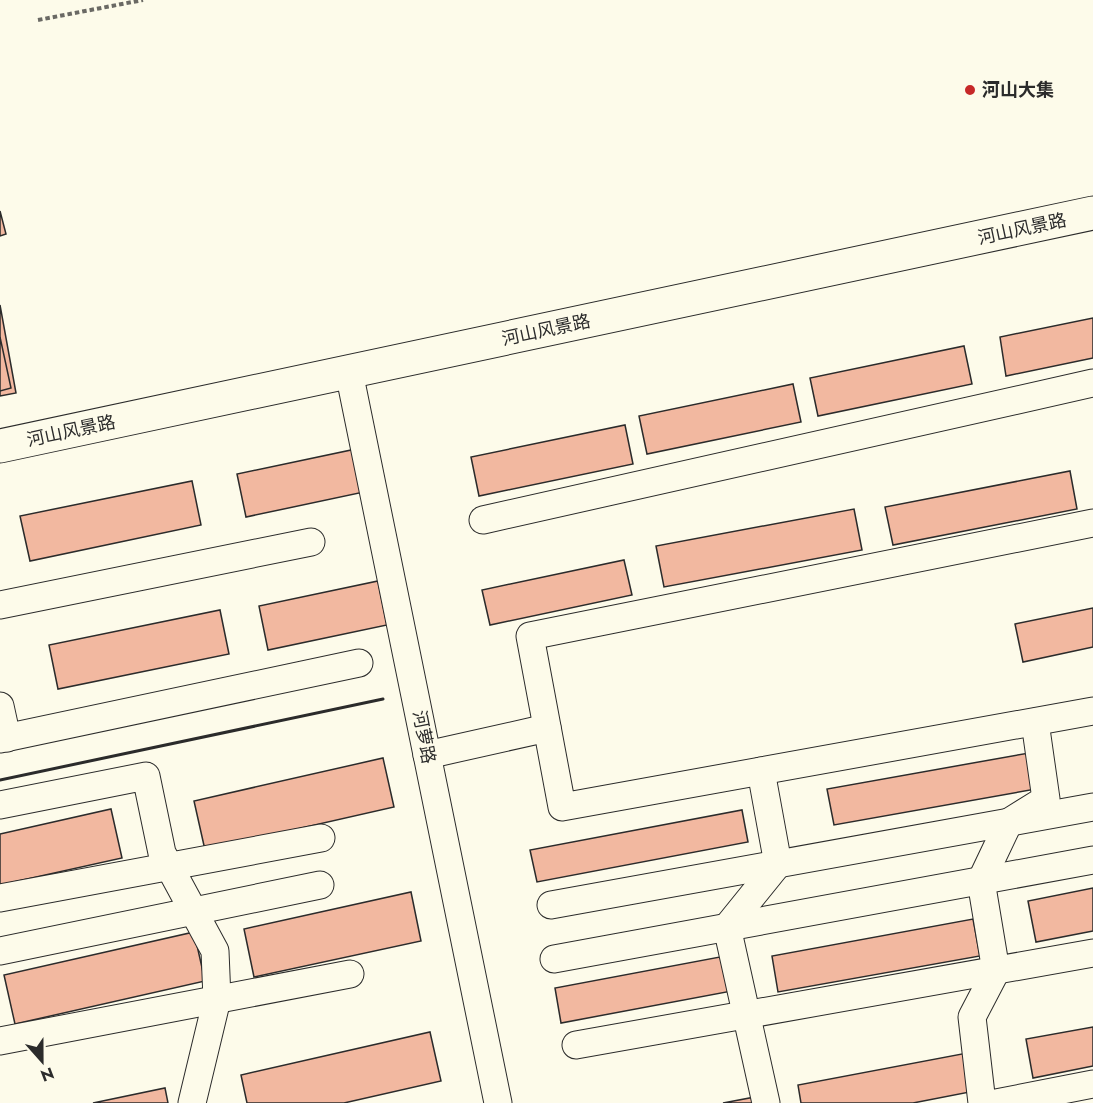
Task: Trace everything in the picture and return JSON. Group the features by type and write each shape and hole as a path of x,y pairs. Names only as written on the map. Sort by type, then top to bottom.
{"main road":[{"name":"河山风景路","path":"0,446 1093,213"}],"street":[{"name":"河萝路","path":"349,372 498,1103"},
{"path":"483,520 1093,383"},
{"path":"1093,523 530,636 562,807 1093,711"},
{"path":"0,604 311,542"},
{"path":"0,706 4,739 359,663"},
{"path":"982,1103 972,1017 996,970 981,881 1009,822 1046,799 1035,722"},
{"path":"427,755 547,728"},
{"path":"727,927 778,864 761,771"},
{"path":"0,805 146,776 162,853 215,951 217,999 192,1103"},
{"path":"551,905 1093,807"},
{"path":"0,898 321,838"},
{"path":"554,959 1093,860"},
{"path":"0,951 320,885"},
{"path":"727,927 766,1103"},
{"path":"576,1045 1093,953"},
{"path":"0,1041 350,974"},
{"path":"996,1103 1093,1084"}],"path":[{"path":"38,21 143,0"}],"building":[{"path":"0,211 6,234 0,236"},
{"path":"0,305 16,393 0,396"},
{"path":"1093,318 1093,358 1006,376 1000,337"},
{"path":"0,337 11,388 0,391"},
{"path":"964,346 972,384 818,416 810,378"},
{"path":"793,384 801,422 647,454 639,416"},
{"path":"625,425 633,464 479,496 471,457"},
{"path":"356,449 364,492 246,517 237,474"},
{"path":"1070,471 1077,509 893,545 885,507"},
{"path":"192,481 201,525 30,561 20,516"},
{"path":"854,509 862,550 664,587 656,546"},
{"path":"624,560 632,595 490,625 482,590"},
{"path":"378,581 387,625 268,650 259,606"},
{"path":"1093,608 1093,647 1023,662 1015,624"},
{"path":"220,610 229,654 58,689 49,645"},
{"path":"1029,753 1036,789 834,825 827,789"},
{"path":"383,758 394,807 205,850 194,801"},
{"path":"111,809 122,858 0,885 0,834"},
{"path":"742,810 748,842 537,882 530,850"},
{"path":"1093,888 1093,931 1036,942 1028,901"},
{"path":"411,892 421,941 254,977 244,929"},
{"path":"973,919 980,956 778,992 772,956"},
{"path":"194,932 205,981 15,1024 4,975"},
{"path":"725,956 732,991 561,1023 555,988"},
{"path":"1093,1027 1093,1066 1033,1078 1026,1039"},
{"path":"430,1032 441,1081 344,1103 247,1103 241,1075"},
{"path":"967,1053 975,1091 913,1103 801,1103 798,1085"},
{"path":"165,1088 168,1103 93,1103"},
{"path":"755,1097 756,1103 723,1103"}],"wall":[{"path":"0,780 383,699"}],"place":[{"name":"河山大集","path":"970,90"}]}
